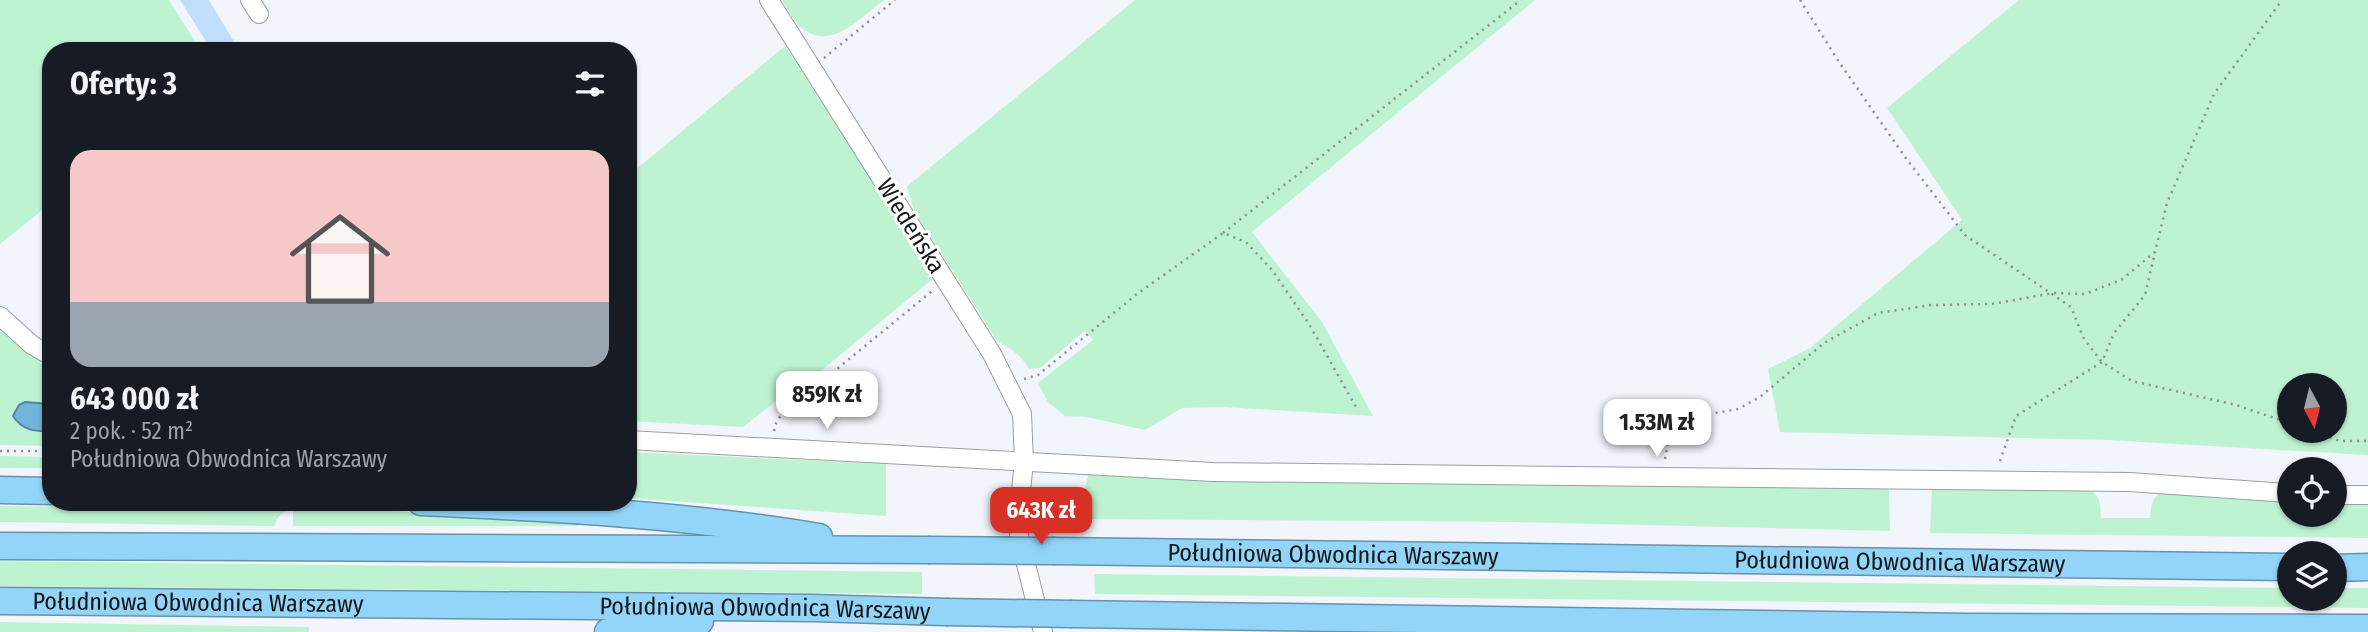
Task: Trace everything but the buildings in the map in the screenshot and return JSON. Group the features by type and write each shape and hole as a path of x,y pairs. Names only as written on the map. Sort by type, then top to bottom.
{"highway":[{"path":"0,490 42,491"},
{"path":"589,511 743,524 897,549"},
{"name":"Południowa Obwodnica Warszawy","path":"0,546 897,549 2277,567"},
{"path":"2347,568 2368,567"},
{"name":"Południowa Obwodnica Warszawy","path":"0,601 813,608 1967,628 2368,628"},
{"path":"608,632 813,608"}],"street":[{"name":"Wiedeńska","path":"769,0 946,280 1008,382 1022,414 1024,462 1019,536 1043,632"},
{"path":"0,316 42,351"},
{"path":"637,440 1267,473 2129,482 2277,492"},
{"path":"2347,495 2368,495"}],"path":[{"path":"811,68 895,0"},
{"path":"1008,382 1038,375 1138,294 1223,233 1521,0"},
{"path":"1800,0 1905,157 1965,235 2071,307 2084,339 2102,362 2132,382 2236,405 2277,419"},
{"path":"2000,461 2016,416 2102,362 2114,333 2145,295 2167,203 2214,94 2282,0"},
{"path":"1223,233 1246,242 1272,270 1310,324 1356,407"},
{"path":"1664,478 1666,444 1678,425 1693,417 1738,409 1760,397 1824,343 1878,313 1931,305 1992,304 2053,293 2085,294 2121,280 2154,252"},
{"path":"773,447 775,425 781,415 946,280"},
{"path":"2347,441 2368,441"},
{"path":"0,451 42,451"}],"green space":[{"path":"0,0 169,0 195,42 42,42 42,210 0,244"},
{"path":"782,0 884,0 844,30 824,36 802,28"},
{"path":"1135,0 1535,0 1252,232 1322,322 1373,416 1224,407 1182,408 1145,430 1087,417 1065,416 1048,402 1038,383 1093,340 1085,331 1040,368 1029,369 1016,353 998,342 914,211 907,187 911,183"},
{"path":"2019,0 2368,0 2368,455 2108,440 1780,432 1768,369 1810,348 1962,220 1887,108"},
{"path":"785,46 935,277 788,398 785,394 743,427 637,421 637,169"},
{"path":"0,330 42,364 42,403 25,402 42,431 42,446 0,445"},
{"path":"637,452 886,464 886,516 637,499"},
{"path":"0,456 42,457 42,468 0,468"},
{"path":"1089,474 1261,482 1889,488 1890,531 1517,522 1075,519"},
{"path":"1932,488 2089,489 2098,498 2101,518 2150,518 2153,501 2166,490 2277,499 2277,527 2347,527 2347,502 2368,502 2368,538 1930,533"},
{"path":"0,506 42,506 42,511 289,511 281,514 274,526 0,522"},
{"path":"293,511 394,511 581,521 579,526 293,526"},
{"path":"0,561 922,572 922,594 0,586"},
{"path":"1094,574 2277,588 2277,607 1095,594"},
{"path":"2347,588 2368,588 2368,608 2347,608"},
{"path":"0,622 309,627 309,632 0,632"}],"water":[{"path":"25,402 42,403 42,431 29,429 17,421 13,416 19,405"}]}
